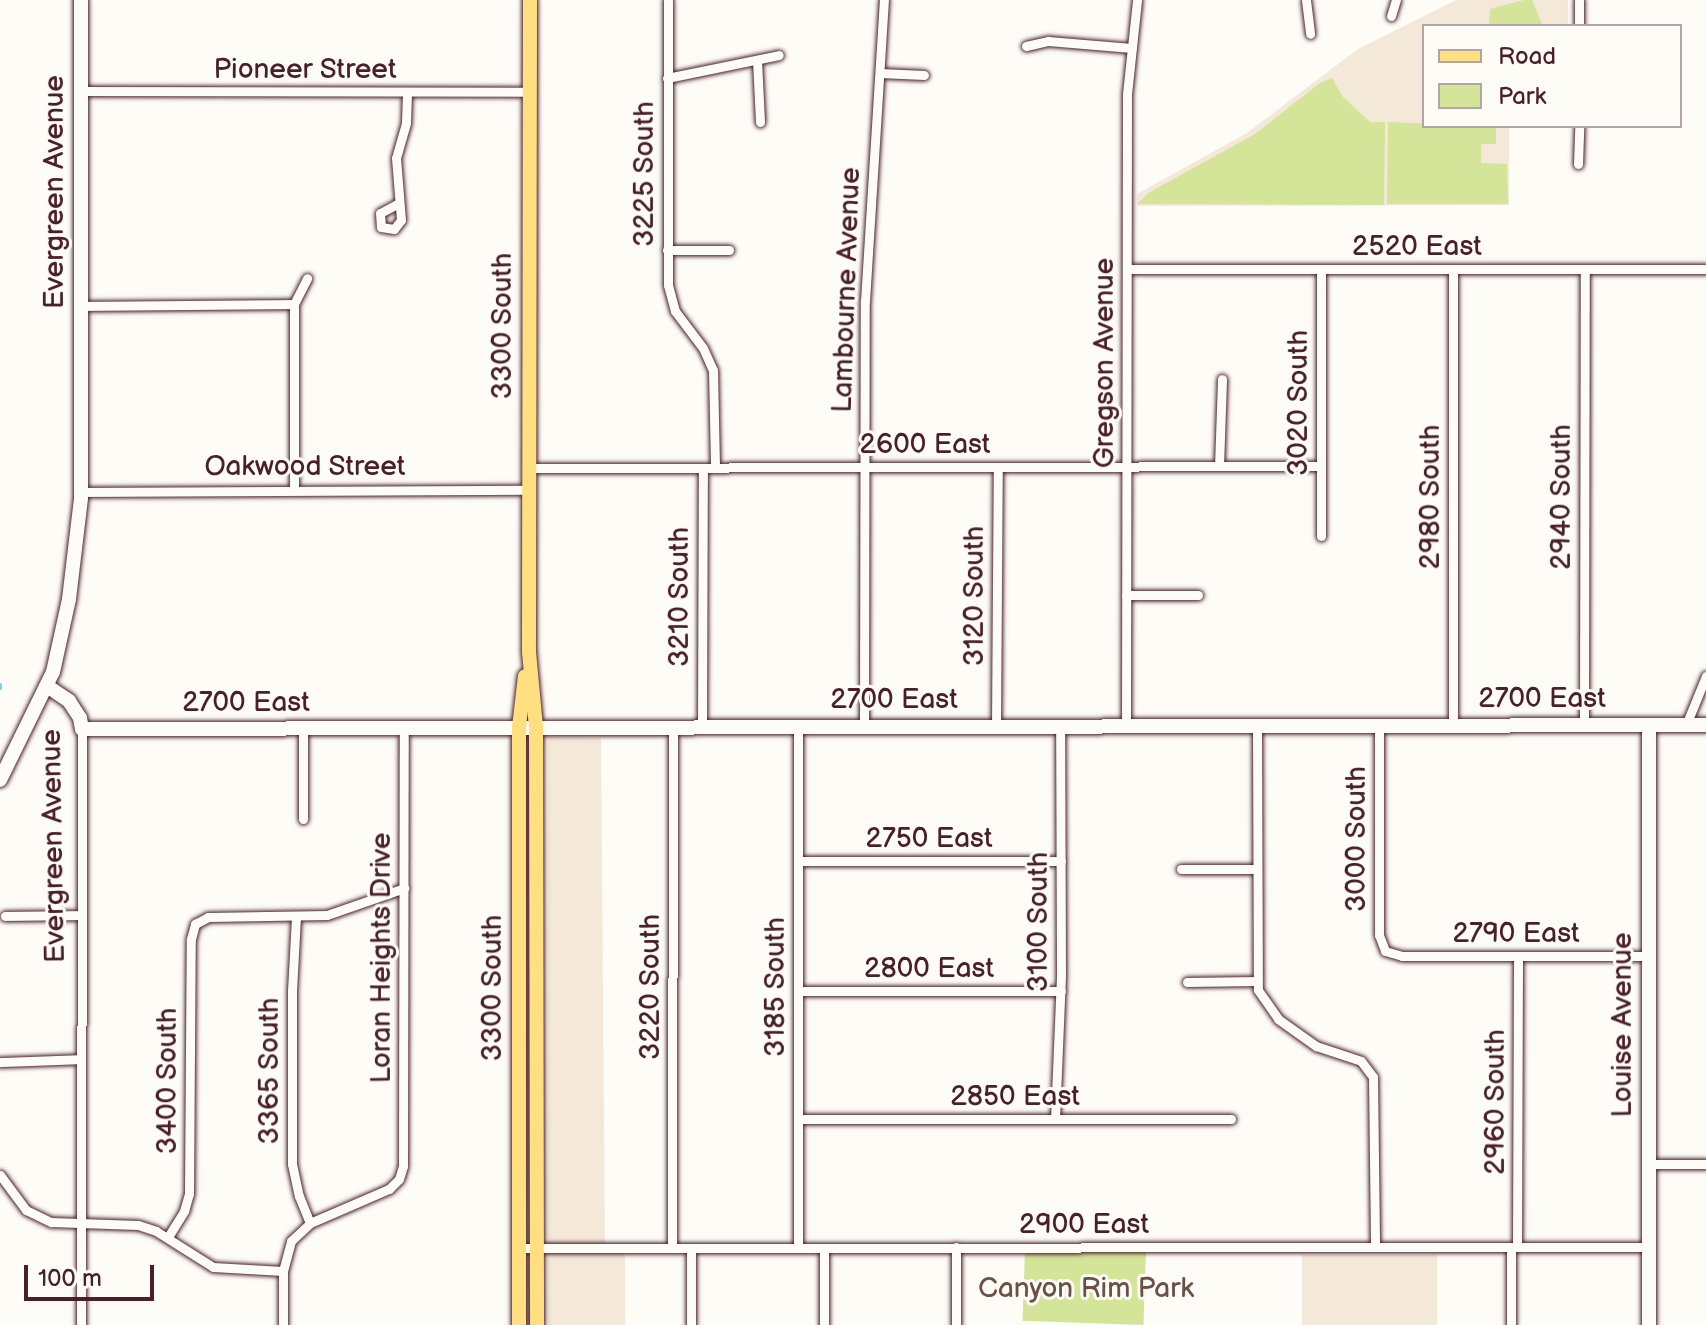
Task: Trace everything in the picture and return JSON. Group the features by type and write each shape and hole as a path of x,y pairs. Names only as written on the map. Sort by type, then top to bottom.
{"main road":[{"name":"3300 South","path":"530,0 529,652 536,727 537,1325"},
{"name":"3300 South","path":"519,1325 519,727 529,652"}],"street":[{"name":"Evergreen Avenue","path":"81,0 81,492 65,624 47,686 69,701 80,718 82,729 81,1325"},
{"name":"3225 South","path":"668,0 667,250 671,302 697,339 715,376 715,468"},
{"name":"Lambourne Avenue","path":"864,727 867,245 884,0"},
{"name":"Gregson Avenue","path":"1126,726 1127,94 1137,0"},
{"path":"1306,0 1310,34"},
{"path":"1391,16 1396,0"},
{"path":"1579,0 1579,24"},
{"path":"1026,46 1048,41 1132,48"},
{"path":"667,78 779,55"},
{"path":"757,60 760,122"},
{"path":"880,73 924,75"},
{"name":"Pioneer Street","path":"81,91 530,92"},
{"path":"399,203 396,158 406,122 407,92"},
{"path":"1578,164 1579,128"},
{"path":"667,250 729,250"},
{"name":"2520 East","path":"1128,269 1706,269"},
{"name":"3020 South","path":"1321,269 1321,536"},
{"name":"2980 South","path":"1453,269 1453,725"},
{"name":"2940 South","path":"1584,725 1585,269"},
{"path":"294,489 294,304 307,278"},
{"path":"81,306 294,304"},
{"path":"1219,466 1222,379"},
{"name":"2600 East","path":"529,468 1321,466"},
{"name":"3120 South","path":"996,726 998,467"},
{"name":"3210 South","path":"702,727 703,468"},
{"name":"Oakwood Street","path":"81,492 529,490"},
{"path":"1126,595 1198,595"},
{"path":"1686,725 1706,676"},
{"path":"0,780 47,686"},
{"name":"3000 South","path":"1379,725 1379,935 1385,951"},
{"name":"Louise Avenue","path":"1649,725 1649,1325"},
{"name":"2700 East","path":"82,729 1706,725"},
{"name":"3100 South","path":"1055,1119 1061,991 1060,726"},
{"path":"1257,726 1257,981 1262,1001 1278,1019 1316,1046 1356,1058 1370,1071 1375,1089 1375,1247"},
{"name":"3220 South","path":"672,1248 673,727"},
{"name":"3185 South","path":"798,727 798,1248"},
{"path":"303,729 303,819"},
{"name":"Loran Heights Drive","path":"310,1223 394,1185 404,1159 404,729"},
{"name":"2750 East","path":"798,861 1061,861"},
{"path":"1181,869 1257,869"},
{"path":"296,917 333,914 404,888"},
{"path":"5,916 82,915"},
{"name":"3400 South","path":"168,1237 184,1211 189,1194 191,939 197,922 211,917 296,917"},
{"name":"3365 South","path":"296,917 292,990 292,1164 299,1196 310,1223"},
{"name":"2790 East","path":"1385,951 1397,956 1649,956"},
{"name":"2960 South","path":"1511,1325 1518,956"},
{"path":"1187,982 1257,981"},
{"name":"2800 East","path":"798,991 1061,991"},
{"path":"0,1062 80,1059"},
{"name":"2850 East","path":"798,1119 1231,1119"},
{"path":"1649,1164 1706,1164"},
{"path":"0,1175 20,1203 38,1218 51,1222 138,1225 168,1237 213,1267 283,1271"},
{"path":"283,1325 283,1271 291,1241 310,1223"},
{"path":"956,1247 956,1325"},
{"name":"2900 East","path":"519,1248 1649,1247"},
{"path":"691,1248 691,1325"},
{"path":"824,1248 824,1325"}],"shaded area":[{"path":"1456,0 1568,0 1568,24 1422,24 1422,128 1509,128 1509,205 1137,206 1137,194 1247,133 1358,49"},
{"path":"548,737 601,738 605,1252 625,1253 625,1325 548,1325"},
{"path":"1302,1255 1437,1255 1437,1325 1302,1325"}],"green space":[{"path":"1532,0 1542,24 1489,24 1490,9"},
{"path":"1332,78 1343,97 1370,122 1385,122 1384,205 1137,204 1150,192 1255,134 1320,83"},
{"path":"1388,122 1422,123 1422,128 1496,128 1496,144 1481,144 1481,163 1507,164 1508,204 1387,204"},
{"name":"Canyon Rim Park","path":"1025,1248 1146,1252 1143,1325 1023,1321"}]}
